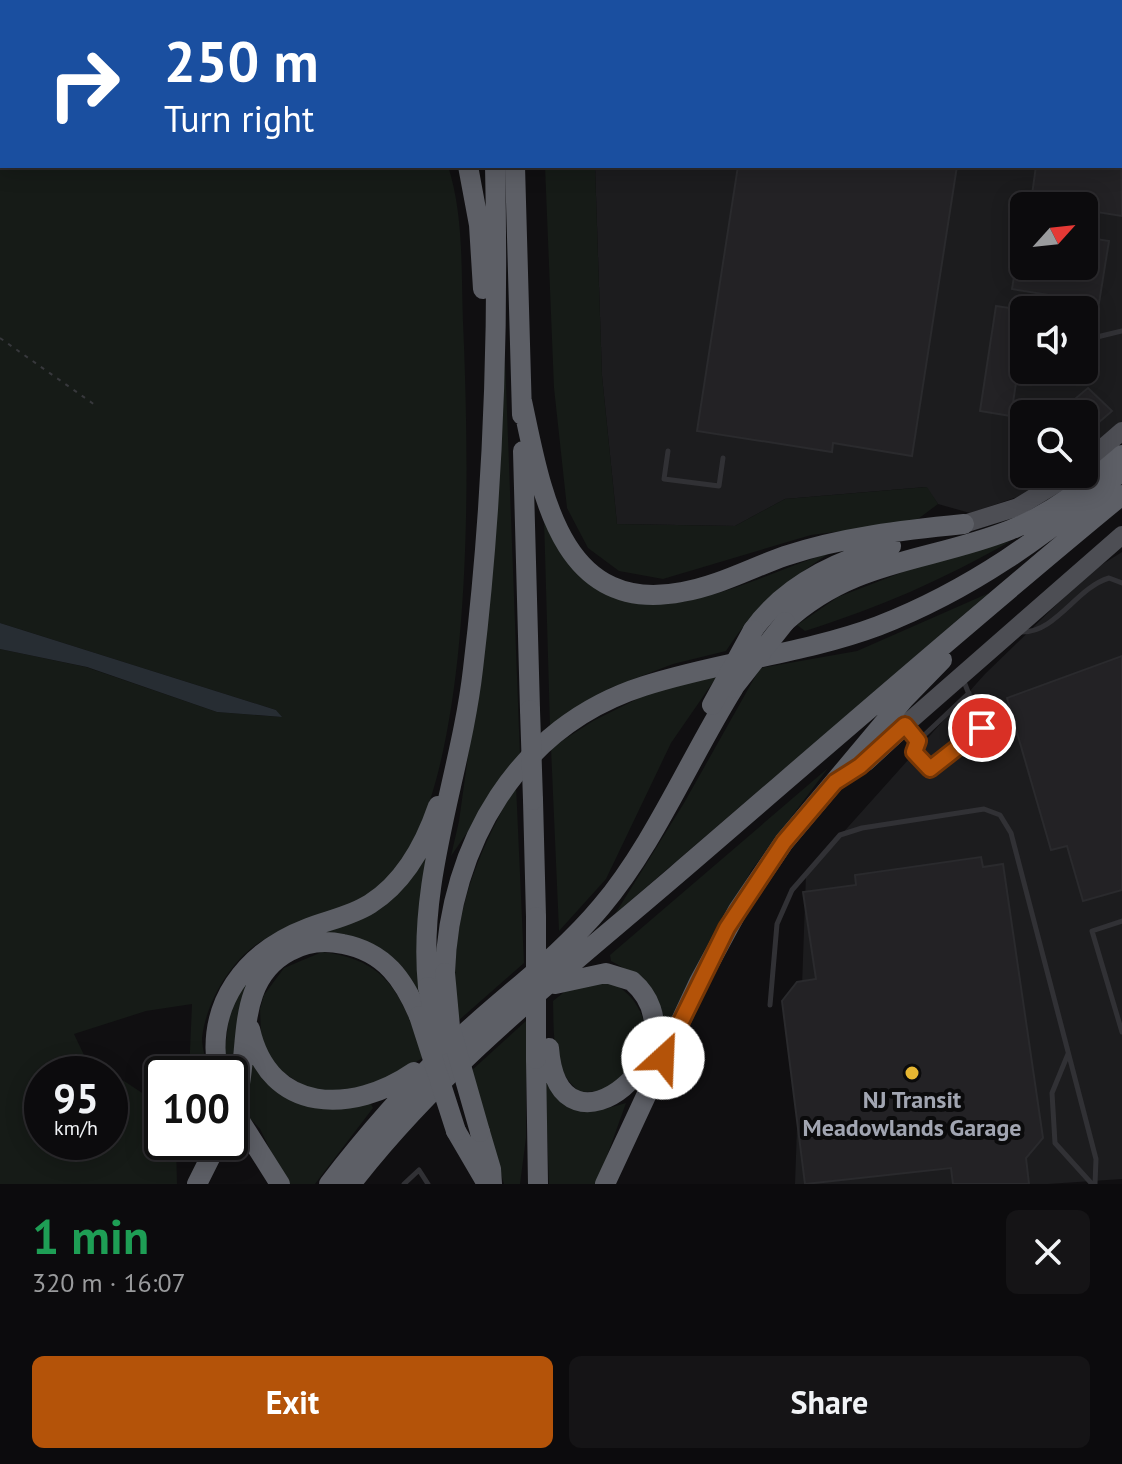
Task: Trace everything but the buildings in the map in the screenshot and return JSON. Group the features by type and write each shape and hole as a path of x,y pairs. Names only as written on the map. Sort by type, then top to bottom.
{"highway":[{"path":"468,168 479,225 483,285 473,550 476,630"},
{"path":"469,1135 444,1057 428,987 427,916 460,741 476,630 496,328 495,168"},
{"path":"515,168 542,1053 538,1184"},
{"path":"522,401 539,483 556,530 590,572 620,589 643,594 680,593 821,546 964,524"},
{"path":"329,1184 382,1118 450,1047 540,969 598,911 627,871 733,689 785,622 818,595 863,572 990,536 1037,518 1069,499 1122,455"},
{"path":"469,1135 450,1027 445,973 453,899 475,837 511,778 560,728 602,702 631,690 837,639 914,610 970,583 1038,540 1122,471"},
{"path":"351,1184 436,1086 547,986 984,608 1122,495"},
{"path":"683,774 712,705 753,630 798,586 834,565 964,524"},
{"path":"605,1184 727,928 784,842 904,699 969,633 984,608"},
{"path":"835,782 911,733"},
{"path":"217,1056 216,1030 225,999 239,975 269,946 360,910 393,885 420,849 460,741"},
{"path":"245,1056 248,1015 260,978 275,960 304,945 327,941 366,951 389,965 406,988 469,1135 491,1169 486,1180"},
{"path":"542,1053 562,1090 580,1101 600,1102 620,1093 638,1074 649,1049 652,1026 644,996 626,978 597,973 547,986"},
{"path":"248,1015 253,1040 267,1069 293,1090 326,1101 359,1100 383,1091 450,1047"},
{"path":"248,1136 280,1184"},
{"path":"197,1184 209,1160"}],"main road":[{"path":"1098,452 1122,431"},
{"path":"964,524 1018,507 1049,488"},
{"path":"911,733 962,675 1117,541"}],"lane":[{"path":"1098,337 1122,331"},
{"path":"668,451 664,479 719,486 723,458"},
{"path":"1012,631 1039,629 1093,583 1109,578 1122,583"},
{"path":"962,675 969,693 982,728 949,750 930,769 914,752 911,733 931,729 969,693"},
{"path":"946,714 953,722"},
{"path":"931,729 937,736"},
{"path":"963,733 968,739"},
{"path":"770,1005 777,924 792,890 840,835 862,828 984,809 1000,815 1011,833 1096,1159 1093,1184"},
{"path":"1122,921 1092,931 1122,1032"},
{"path":"1069,1054 1052,1093 1055,1143 1093,1184"},
{"path":"404,1184 419,1170 428,1184"}],"path":[{"path":"0,338 95,405"}],"shaded area":[{"path":"0,168 449,168 457,204 462,263 466,526 455,684 442,757 423,820 397,869 367,896 277,933 249,950 230,971 214,997 202,1038 205,1056 190,1056 192,1004 146,1011 74,1034 84,1056 24,1056 24,1160 128,1160 128,1084 144,1094 144,1160 176,1160 177,1184 0,1184 0,649 86,667 217,712 281,717 276,710 0,623"},
{"path":"545,168 595,168 602,376 617,524 735,526 785,499 927,487 938,504 914,522 811,535 663,579 619,571 588,548 567,508 554,388"},
{"path":"595,168 1122,168 1122,431 1098,452 1098,400 1010,400 1010,488 1044,488 970,513 938,504 926,487 785,499 735,526 617,524 602,376"},
{"path":"505,358 520,756 451,856 459,821 490,598"},
{"path":"544,519 572,563 602,589 635,602 671,603 709,596 831,552 773,596 748,621 726,651 673,664 610,688 550,726"},
{"path":"1011,541 936,580 860,612 805,631 797,625 838,597 916,567"},
{"path":"1122,552 1122,1179 1048,1184 795,1184 806,874 985,674 1090,572"},
{"path":"989,593 615,914 684,803 760,668 857,651"},
{"path":"0,623 276,710 282,717 217,712 87,667 0,649"},
{"path":"720,672 671,743 606,879 559,931 551,748 593,721 653,691"},
{"path":"828,768 751,871 664,1038 653,1001 643,984 611,961 610,955"},
{"path":"516,785 524,963 458,1021 455,988 459,926 475,870"},
{"path":"423,856 427,858 425,1011 383,952 280,949 369,912"},
{"path":"280,949 242,1056 224,1056 231,1001 268,954"},
{"path":"322,952 364,963 391,985 424,1057 371,1090 309,1090 273,1065 261,1036 260,1009 264,995 284,968"},
{"path":"606,980 626,992 640,1011 644,1021 643,1045 630,1070 611,1091 580,1092 559,1062 554,1039 553,1001 568,989"},
{"path":"526,1021 526,1138 520,1184 504,1184 471,1071"},
{"path":"249,1043 270,1081 371,1104 373,1108 315,1184 287,1184 260,1129 248,1116"},
{"path":"545,1069 605,1109 626,1103 597,1184 549,1184"}],"place":[{"name":"NJ Transit Meadowlands Garage","path":"912,1073"}],"route":[{"path":"663,1058 738,910 784,842 835,782 860,766 905,725 918,741 914,752 930,769 982,728"}]}
